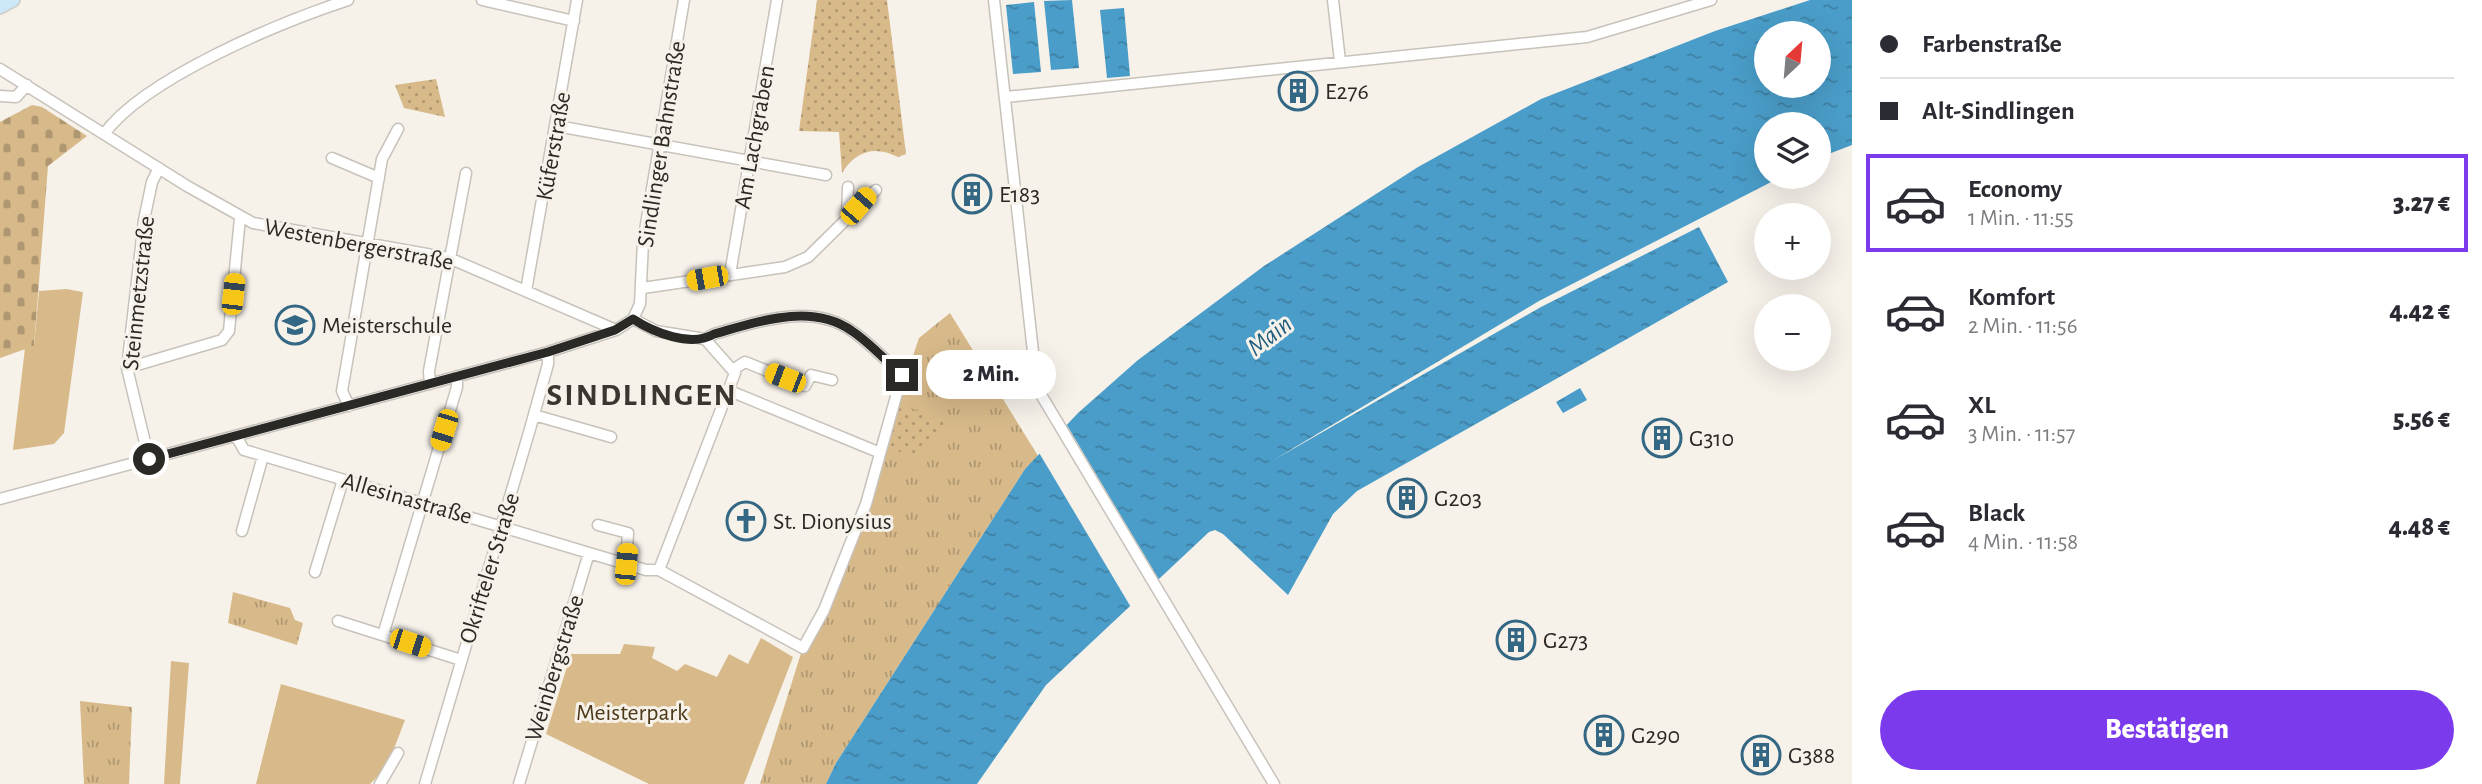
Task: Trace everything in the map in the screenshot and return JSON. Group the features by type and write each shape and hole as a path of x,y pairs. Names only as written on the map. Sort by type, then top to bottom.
{"main road":[{"path":"0,7 13,0"}],"street":[{"path":"104,134 117,116 201,63 283,23 348,0"},
{"path":"482,0 574,22"},
{"name":"Küferstraße","path":"527,291 577,0"},
{"name":"Sindlinger Bahnstraße","path":"633,319 643,288 642,249 684,0"},
{"name":"Am Lachgraben","path":"730,274 777,0"},
{"path":"994,0 1037,388 1274,784"},
{"path":"1334,0 1340,61"},
{"path":"1006,97 1587,37 1679,5 1712,0"},
{"name":"Westenbergerstraße","path":"2,69 240,218 253,223 449,258 615,330"},
{"path":"0,96 16,97 27,85"},
{"path":"557,126 826,175"},
{"path":"349,406 342,391 367,243 382,159 398,129"},
{"path":"332,158 379,178"},
{"name":"Steinmetzstraße","path":"149,459 127,368 144,220 152,182 159,169"},
{"path":"430,384 429,371 466,173"},
{"path":"846,219 848,187"},
{"path":"643,288 785,267 808,257 876,190"},
{"path":"127,368 222,341 229,331 240,218"},
{"path":"0,499 548,352 615,330 633,319 676,337 705,339 714,334 787,316 815,317 853,331 902,375 878,452 730,391"},
{"path":"705,339 734,369"},
{"name":"Okrifteler Straße","path":"425,784 534,415 550,358 548,352"},
{"path":"659,570 699,461 730,391 734,369 745,362 805,386 811,375 832,380"},
{"path":"383,635 457,387 457,376"},
{"path":"534,415 611,437"},
{"name":"Allesinastraße","path":"236,436 244,450 262,456 626,564 659,570 801,648 807,646 843,564 866,504 878,452"},
{"path":"242,531 262,456"},
{"path":"315,572 343,480"},
{"path":"598,524 628,533 626,564"},
{"name":"Weinbergstraße","path":"519,784 589,553"},
{"path":"338,621 461,660"},
{"path":"380,784 398,753"}],"green space":[{"path":"817,0 887,0 906,154 898,157 881,151 866,152 853,160 842,173 839,132 799,131"},
{"path":"436,79 445,117 404,108 395,85"},
{"path":"32,105 42,107 87,136 48,166 34,346 0,358 0,122"},
{"path":"66,289 83,292 64,433 54,444 13,450 25,348 34,346 39,291"},
{"path":"950,313 1038,456 1025,469 836,763 826,784 760,784 802,650 809,647 827,609 919,338"},
{"path":"900,404 950,424 922,456 885,449"},
{"path":"233,592 290,608 295,620 303,623 297,645 228,623"},
{"name":"Meisterpark","path":"761,638 793,657 744,784 649,784 546,734 571,654 620,654 624,644 655,647 652,658 677,671 685,664 717,677 729,654 748,664"},
{"path":"171,661 189,663 180,784 164,784"},
{"path":"281,684 405,720 387,767 370,784 256,784"},
{"path":"80,701 132,707 129,784 84,784"}],"water":[{"path":"1072,0 1079,68 1051,70 1044,1"},
{"name":"Main","path":"1810,0 1852,0 1852,145 1831,153 1831,112 1754,112 1754,189 1758,189 1539,301 1272,461 1541,307 1699,227 1728,282 1357,491 1333,514 1288,595 1223,534 1215,530 1209,532 1046,685 977,784 826,784 836,763 1025,469 1078,413 1138,360 1264,266 1418,167 1541,99 1715,31"},
{"path":"1034,2 1041,72 1013,74 1006,5"},
{"path":"1124,8 1130,76 1107,78 1100,10"},
{"path":"1580,388 1587,400 1563,413 1556,402"}],"pier":[{"path":"1065,422 1160,582 1132,609 1038,451"}],"place":[{"name":"E276","path":"1298,91"},
{"name":"E183","path":"972,194"},
{"name":"Meisterschule","path":"295,325"},
{"name":"G310","path":"1662,438"},
{"name":"G203","path":"1407,498"},
{"name":"St. Dionysius","path":"746,521"},
{"name":"G273","path":"1516,640"},
{"name":"G290","path":"1604,735"},
{"name":"G388","path":"1761,755"}],"district":[{"name":"SINDLINGEN","path":"642,394"}],"route":[{"path":"149,459 548,352 600,336 633,319 643,326 676,337 705,339 714,334 787,316 815,317 853,331 902,375"}]}
